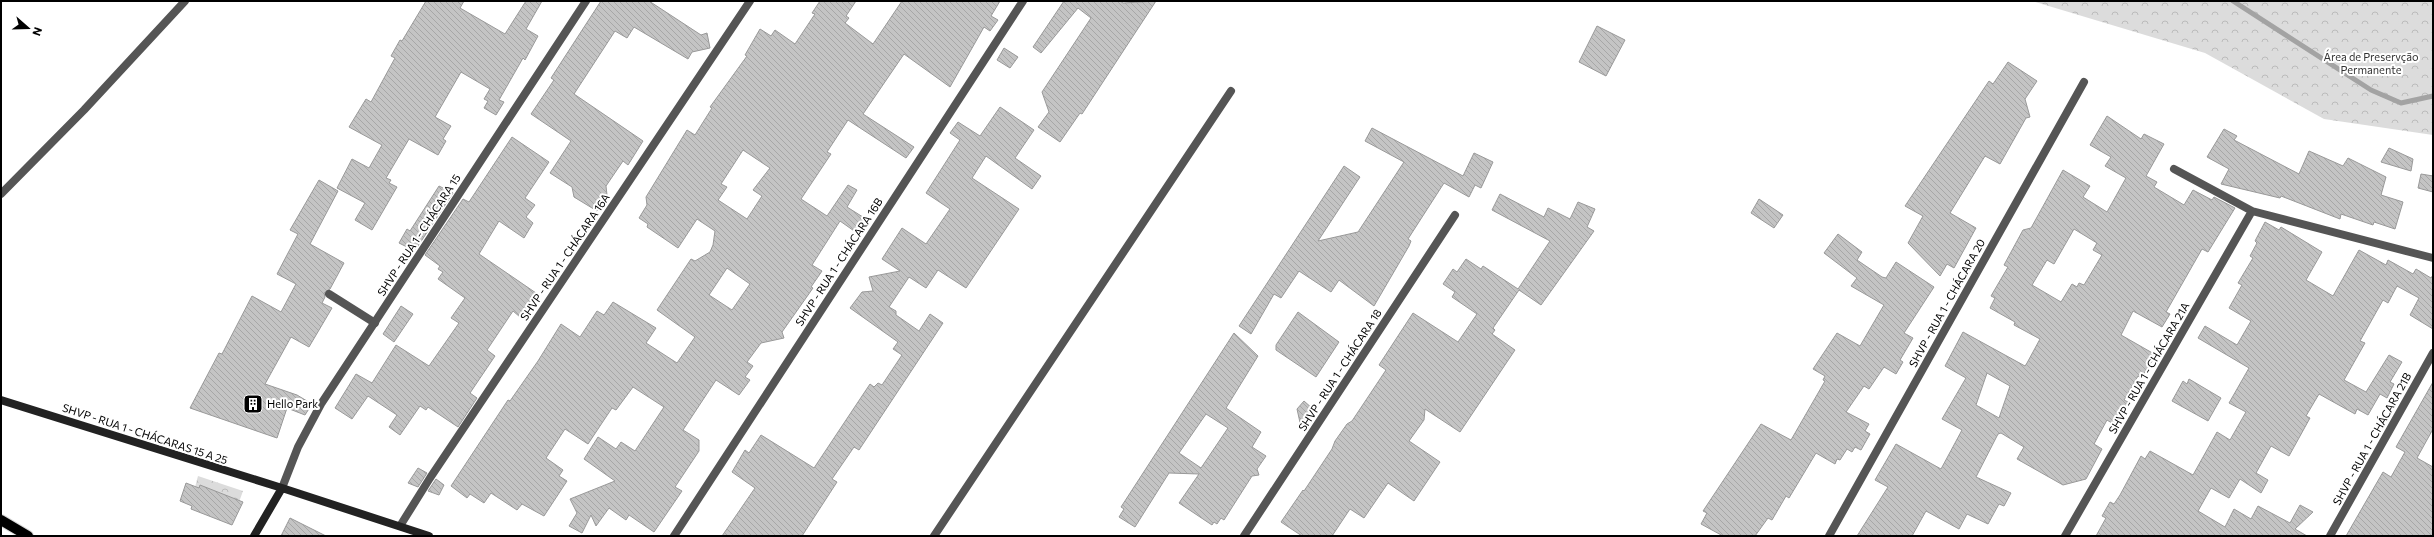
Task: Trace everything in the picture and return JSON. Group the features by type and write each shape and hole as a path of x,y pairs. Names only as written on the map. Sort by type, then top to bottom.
{"main road":[{"path":"1,520 28,536"}],"street":[{"path":"1,194 84,110 185,1"},
{"name":"SHVP - RUA 1 - CHÁCARA 15","path":"282,488 298,447 321,404 586,1"},
{"name":"SHVP - RUA 1 - CHÁCARA 16A","path":"400,526 430,478 750,1"},
{"name":"SHVP - RUA 1 - CHÁCARA 16B","path":"674,536 1023,1"},
{"name":"SHVP - RUA 1 - CHÁCARA 20","path":"1829,536 2084,82"},
{"path":"934,536 1232,91"},
{"path":"2174,168 2252,211 2433,258"},
{"name":"SHVP - RUA 1 - CHÁCARA 21A","path":"2065,536 2252,211"},
{"name":"SHVP - RUA 1 - CHÁCARA 18","path":"1244,536 1455,215"},
{"path":"329,294 375,323"},
{"name":"SHVP - RUA 1 - CHÁCARA 21B","path":"2330,536 2433,353"},
{"name":"SHVP - RUA 1 - CHÁCARAS 15 A 25","path":"1,400 430,536"},
{"path":"254,536 282,488"}],"green space":[{"name":"Área de Preservção Permanente","path":"2032,1 2433,1 2433,135 2324,119 2205,53"},
{"path":"198,476 243,491 234,516 191,502"}],"building":[{"path":"426,1 464,1 460,8 505,34 526,1 542,1 526,29 538,36 525,60 523,58 499,100 504,102 496,115 484,108 488,101 484,99 490,89 461,72 435,117 451,126 443,139 446,141 438,155 409,139 386,178 391,180 389,183 397,187 372,230 355,220 365,203 337,188 352,159 369,168 382,145 349,127 366,99 371,102 395,58 391,56 400,40 402,41"},
{"path":"601,1 649,1 701,35 707,33 710,48 692,52 688,59 634,27 627,38 615,31 574,94 643,141 628,165 623,161 606,186 607,195 597,211 574,197 572,187 550,173 571,141 531,114 554,80 551,78"},
{"path":"820,1 856,1 846,16 849,18 845,23 873,44 902,1 1000,1 991,16 998,20 990,31 984,27 950,87 904,54 863,114 914,147 906,158 848,120 827,152 831,154 801,199 827,216 848,185 857,190 847,207 866,219 857,233 840,221 812,265 822,271 811,287 813,288 782,332 784,338 761,343 747,362 753,366 745,377 750,380 739,395 716,380 683,430 699,440 699,451 675,487 682,491 654,532 629,515 626,520 609,508 596,526 591,515 582,533 569,526 577,513 570,499 615,481 584,459 598,437 616,449 621,442 635,451 664,407 633,387 616,410 612,408 588,444 565,429 546,458 563,470 559,476 567,481 544,516 522,504 517,510 491,493 484,503 470,494 467,498 451,486 508,400 510,401 538,361 561,324 580,337 597,311 604,315 613,302 656,328 646,343 677,363 695,337 657,310 691,259 695,261 710,252 713,245 715,231 697,219 678,248 647,227 648,224 639,218 647,205 646,197 687,130 695,135 712,108 710,107 747,56 745,55 760,29 771,36 775,30 795,44 815,14 812,13","holes":["743,150 770,168 753,190 762,196 747,219 718,200 727,187 721,184","727,268 750,284 732,310 709,295"]},
{"path":"1064,1 1120,1 1123,3 1156,1 1082,114 1080,113 1060,142 1038,127 1049,112 1042,92 1091,18 1078,8 1041,53 1033,47"},
{"path":"1597,26 1625,40 1606,76 1579,62"},
{"path":"1004,48 1018,57 1010,68 997,60"},
{"path":"2008,62 2037,81 2025,99 2030,117 2026,118 2000,164 1985,156 1950,213 1976,228 1954,268 1947,264 1940,276 1908,243 1923,216 1905,206 1989,81 1993,84"},
{"path":"1000,107 1034,130 1015,158 1041,176 1032,189 986,156 972,178 1019,209 966,288 938,270 926,288 909,277 889,307 896,311 896,315 919,331 930,314 943,323 859,450 854,447 832,479 837,482 802,536 722,536 755,488 732,472 745,450 749,453 761,435 814,468 870,384 874,387 878,383 882,385 902,355 893,349 898,342 850,308 862,292 873,291 869,277 900,271 882,259 902,228 926,244 950,209 926,193 960,140 950,133 958,122 980,136"},
{"path":"2107,116 2141,139 2144,134 2164,144 2146,176 2157,182 2154,187 2184,205 2193,190 2212,200 2214,197 2235,208 2208,252 2202,249 2166,312 2170,314 2162,327 2133,311 2121,335 2156,355 2141,378 2138,376 2124,400 2128,402 2115,425 2107,420 2094,444 2102,449 2086,479 2063,485 2017,459 2024,447 2001,433 1998,434 1976,477 2011,493 2004,506 1999,504 1988,524 1967,514 1959,529 1926,511 1912,536 1857,536 1888,487 1875,480 1896,444 1941,469 1962,430 1942,419 1966,378 1945,366 1963,332 2025,366 2027,363 2040,339 2014,325 2015,322 1990,308 1995,298 1991,296 2008,267 2004,265 2023,230 2031,228 2063,170 2090,186 2083,197 2107,212 2126,178 2105,166 2111,157 2090,145","holes":["2074,229 2097,243 2093,250 2102,255 2084,285 2079,283 2077,287 2072,284 2061,302 2032,285 2047,260 2054,264","1987,373 2010,386 1999,418 1976,405"]},
{"path":"1372,128 1463,176 1474,153 1493,162 1481,188 1475,185 1469,197 1444,183 1408,239 1411,241 1409,246 1374,306 1339,280 1331,292 1299,271 1281,298 1274,294 1251,334 1239,326 1344,166 1360,177 1318,241 1358,232 1404,162 1365,141"},
{"path":"2224,129 2237,136 2234,140 2299,174 2309,151 2343,166 2348,158 2386,177 2381,195 2403,202 2395,229 2374,222 2373,225 2341,214 2340,219 2281,196 2280,198 2221,184 2229,169 2207,157"},
{"path":"512,137 549,162 525,198 535,205 526,217 533,223 524,238 499,221 479,254 536,293 520,317 513,311 487,350 495,356 470,393 477,398 458,427 428,407 426,410 420,406 400,435 389,427 397,415 368,396 352,419 335,408 356,374 372,383 396,345 429,366 459,323 451,318 465,298 438,279 443,272 438,269 440,266 425,255 463,199 469,202"},
{"path":"2389,148 2413,159 2411,171 2381,162"},
{"path":"2421,174 2433,176 2433,192 2418,188"},
{"path":"319,180 338,191 310,244 344,263 330,289 324,293 325,297 322,303 332,308 309,347 291,337 265,384 297,395 312,404 305,415 287,408 277,438 190,408 219,353 222,354 252,296 281,312 296,284 277,274 298,234 290,230"},
{"path":"439,186 453,193 416,249 414,248 413,250 399,243 407,229 410,231"},
{"path":"1500,194 1544,217 1548,208 1570,219 1578,202 1595,209 1587,227 1594,231 1541,305 1519,290 1493,328 1495,330 1492,334 1515,350 1460,432 1425,409 1424,420 1409,441 1440,462 1414,501 1388,483 1364,518 1350,509 1332,536 1302,536 1281,522 1332,449 1335,441 1347,424 1352,421 1386,370 1379,365 1413,313 1458,342 1477,314 1452,297 1455,292 1443,284 1453,269 1457,272 1466,259 1481,269 1483,266 1518,289 1550,241 1492,210"},
{"path":"1759,199 1783,215 1774,228 1751,213"},
{"path":"2265,222 2279,230 2281,227 2322,252 2306,280 2333,296 2359,250 2386,265 2388,260 2413,274 2416,269 2431,278 2433,275 2433,329 2410,315 2419,298 2397,286 2388,303 2383,300 2360,341 2365,343 2344,380 2366,392 2389,355 2402,362 2390,382 2394,384 2387,398 2380,394 2368,415 2357,409 2355,414 2319,394 2306,416 2310,418 2289,456 2271,446 2256,473 2268,480 2261,493 2240,479 2229,498 2211,488 2198,511 2225,527 2234,509 2251,519 2258,506 2290,523 2300,505 2313,512 2295,529 2307,536 2096,536 2106,518 2102,516 2110,502 2114,504 2120,495 2141,456 2145,459 2150,451 2193,475 2217,432 2230,440 2246,412 2229,403 2249,368 2198,338 2205,326 2237,345 2251,321 2229,308 2242,285 2238,283 2253,258 2250,256 2257,243 2255,241"},
{"path":"1838,234 1862,252 1857,260 1882,277 1886,278 1896,262 1934,287 1904,333 1913,338 1900,360 1903,362 1896,374 1884,367 1869,389 1864,386 1846,412 1869,424 1865,431 1870,434 1861,450 1855,447 1852,452 1847,449 1840,460 1837,459 1835,464 1816,453 1789,498 1786,496 1772,520 1768,518 1755,536 1723,536 1701,524 1707,513 1703,511 1761,424 1791,440 1825,381 1823,380 1825,376 1813,369 1837,333 1860,346 1884,305 1851,286 1857,278 1824,253"},
{"path":"401,306 413,314 394,342 383,334"},
{"path":"1298,312 1339,342 1316,377 1276,350 1276,345"},
{"path":"1234,333 1258,356 1226,408 1261,432 1252,447 1266,456 1257,469 1259,475 1252,476 1224,520 1221,518 1217,524 1214,522 1212,525 1179,503 1199,474 1169,473 1135,527 1119,517 1124,509 1121,507","holes":["1206,414 1228,428 1201,468 1179,453"]},
{"path":"2189,379 2221,398 2208,421 2172,401 2183,381 2187,384"},
{"path":"2433,382 2433,429 2417,458 2433,467 2433,536 2346,536 2383,472 2391,477 2405,452 2396,447"},
{"path":"1304,401 1313,409 1301,427 1297,409"},
{"path":"418,468 427,473 418,487 408,483"},
{"path":"436,479 444,485 439,495 428,491"},
{"path":"186,483 199,488 200,485 243,502 232,525 191,509 192,506 180,501"},
{"path":"290,518 326,536 281,536"}],"waterway":[{"path":"2233,1 2371,90 2401,103 2433,96"}],"place":[{"name":"Hello Park","path":"253,404"}]}
